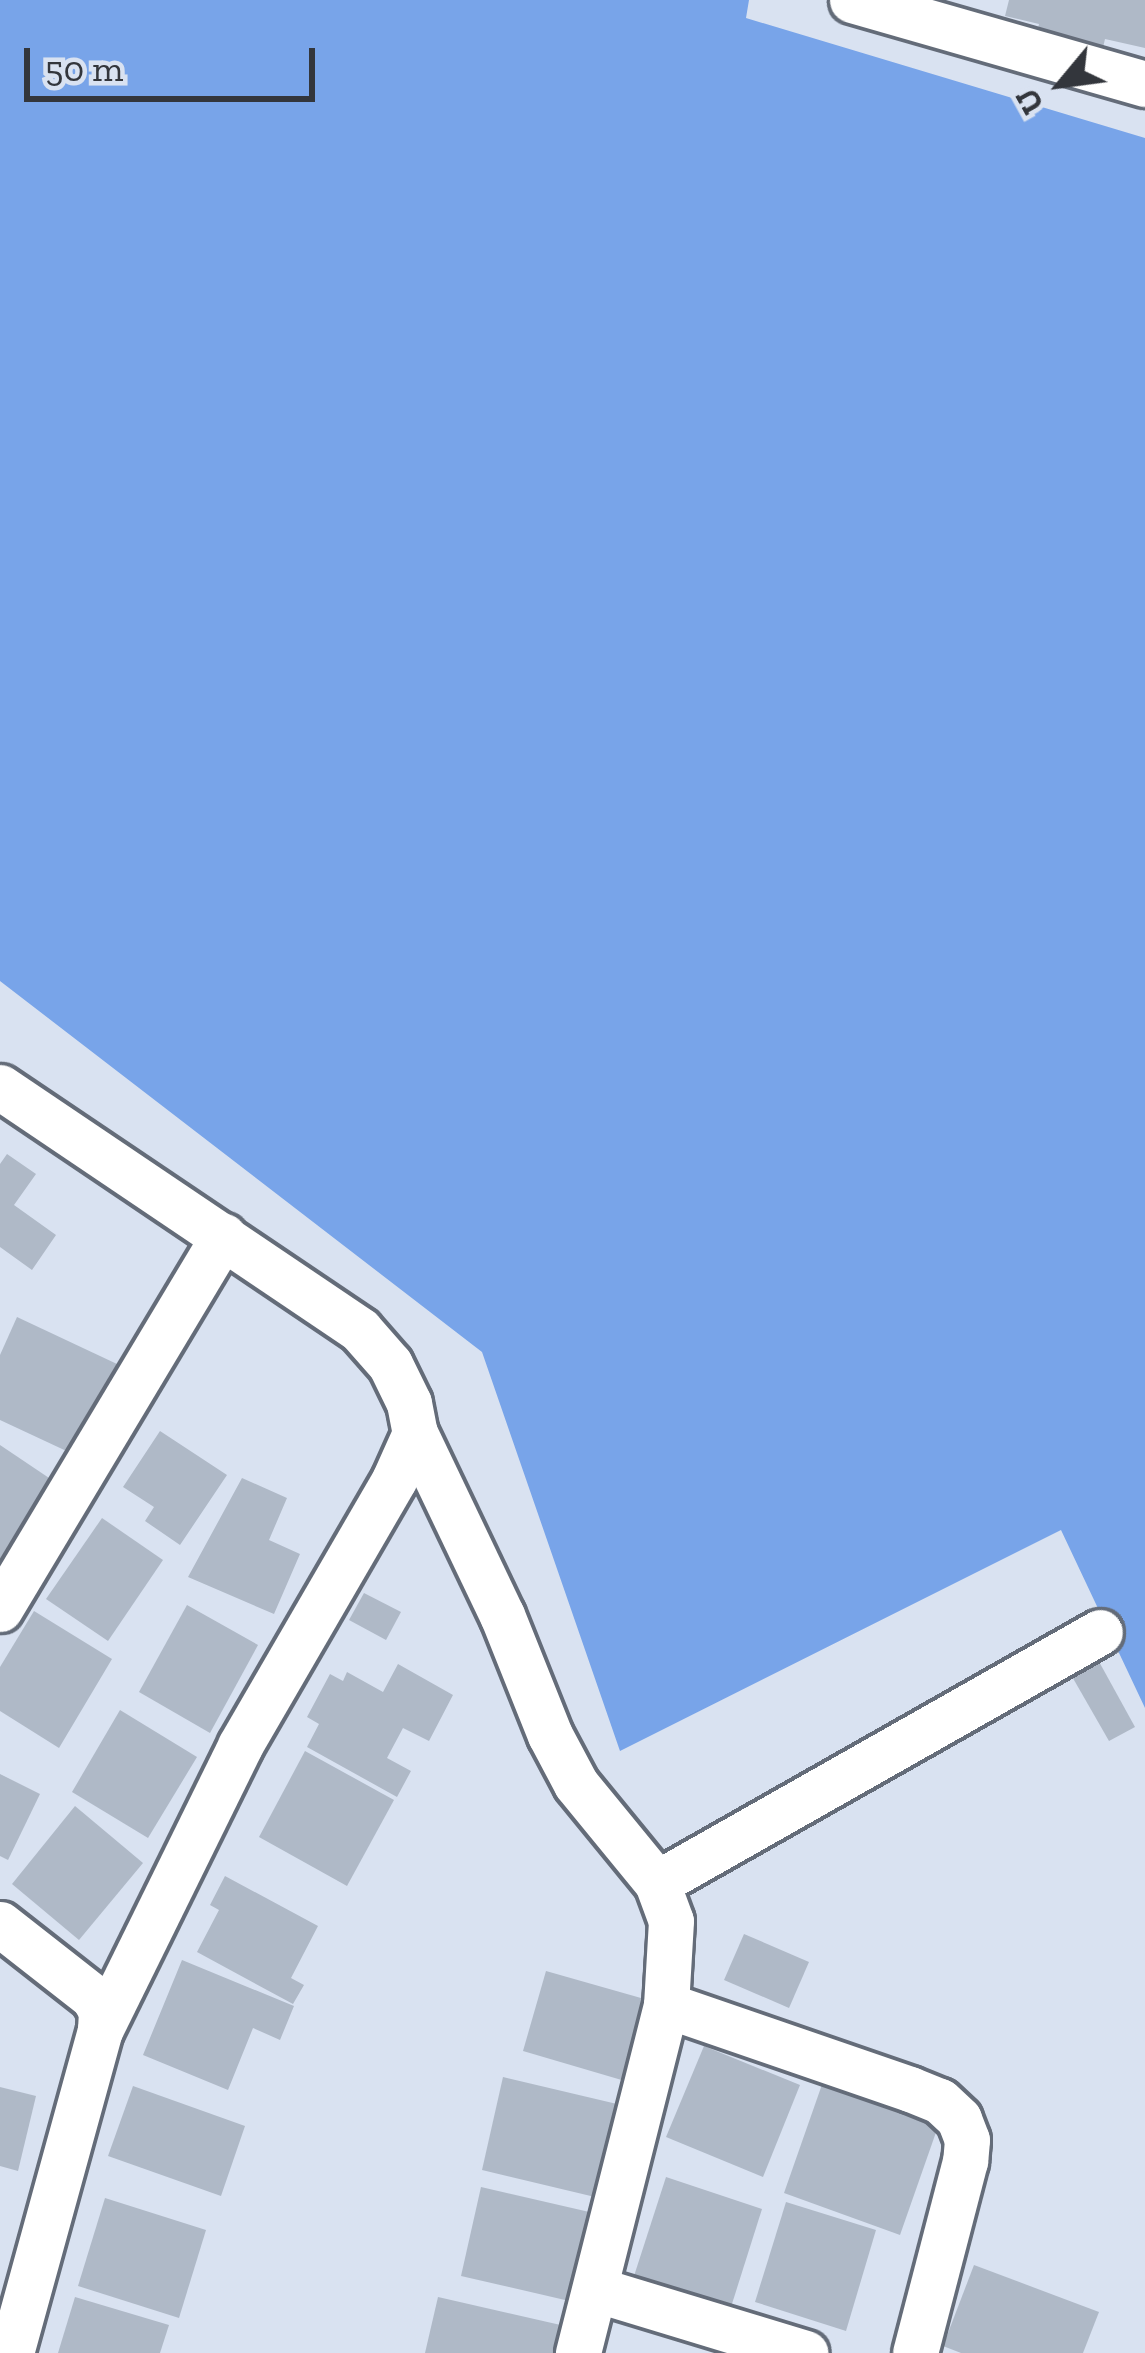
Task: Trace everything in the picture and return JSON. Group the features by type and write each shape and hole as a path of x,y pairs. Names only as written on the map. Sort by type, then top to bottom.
{"street":[{"path":"852,0 1145,84"},
{"path":"0,1087 360,1330 390,1364 410,1402 415,1433 502,1615 526,1685 558,1751 600,1816 657,1883 671,1922 666,2005 578,2353"},
{"path":"0,1609 223,1236"},
{"path":"11,2353 100,2030 240,1746 394,1480 415,1433"},
{"path":"657,1883 1100,1632"},
{"path":"0,1924 93,1997 100,2011 100,2030"},
{"path":"666,2005 910,2089 940,2101 959,2119 967,2140 965,2161 915,2353"},
{"path":"595,2289 805,2353"}],"shaded area":[{"path":"0,0 749,0 746,18 1145,138 1145,1708 1061,1530 620,1751 482,1352 0,981"}],"building":[{"path":"1009,0 1145,0 1145,48 1105,39 1102,52 1036,37 1039,24 1005,16"},
{"path":"7,1154 36,1174 14,1205 56,1235 32,1270 0,1247 0,1164"},
{"path":"17,1317 117,1364 75,1455 0,1420 0,1355"},
{"path":"160,1431 227,1475 180,1545 145,1521 154,1507 123,1487"},
{"path":"0,1445 58,1484 0,1572"},
{"path":"242,1478 287,1498 269,1540 300,1554 274,1614 188,1577"},
{"path":"102,1518 163,1560 108,1641 46,1599"},
{"path":"364,1593 401,1612 386,1640 349,1620"},
{"path":"187,1605 258,1645 210,1733 139,1692"},
{"path":"34,1611 112,1659 59,1748 0,1711 0,1667"},
{"path":"1097,1658 1135,1727 1109,1741 1070,1673"},
{"path":"398,1664 453,1695 429,1741 403,1728 387,1758 411,1771 397,1797 307,1747 319,1724 307,1717 330,1674 343,1681 347,1672 383,1692"},
{"path":"120,1710 197,1757 148,1838 72,1792"},
{"path":"305,1751 394,1800 347,1886 259,1837"},
{"path":"0,1774 40,1794 8,1860 0,1856"},
{"path":"75,1806 143,1863 79,1940 12,1884"},
{"path":"225,1876 318,1926 291,1978 304,1985 293,2004 197,1952 219,1910 210,1905"},
{"path":"744,1934 809,1962 789,2008 724,1980"},
{"path":"182,1960 294,2006 280,2040 253,2028 228,2090 143,2055"},
{"path":"546,1971 648,2000 625,2081 523,2051"},
{"path":"704,2046 800,2085 763,2177 666,2137"},
{"path":"825,2076 941,2118 900,2235 784,2193"},
{"path":"503,2077 617,2104 595,2197 482,2170"},
{"path":"133,2086 245,2126 221,2196 108,2156"},
{"path":"0,2087 36,2096 18,2171 0,2166"},
{"path":"666,2177 762,2209 731,2307 634,2276"},
{"path":"481,2187 598,2214 578,2303 461,2276"},
{"path":"105,2198 206,2230 179,2318 78,2286"},
{"path":"786,2202 876,2230 846,2331 755,2302"},
{"path":"974,2265 1099,2312 1083,2353 961,2353 943,2346"},
{"path":"75,2297 169,2325 160,2353 58,2353"},
{"path":"438,2297 565,2326 559,2353 425,2353"}]}
